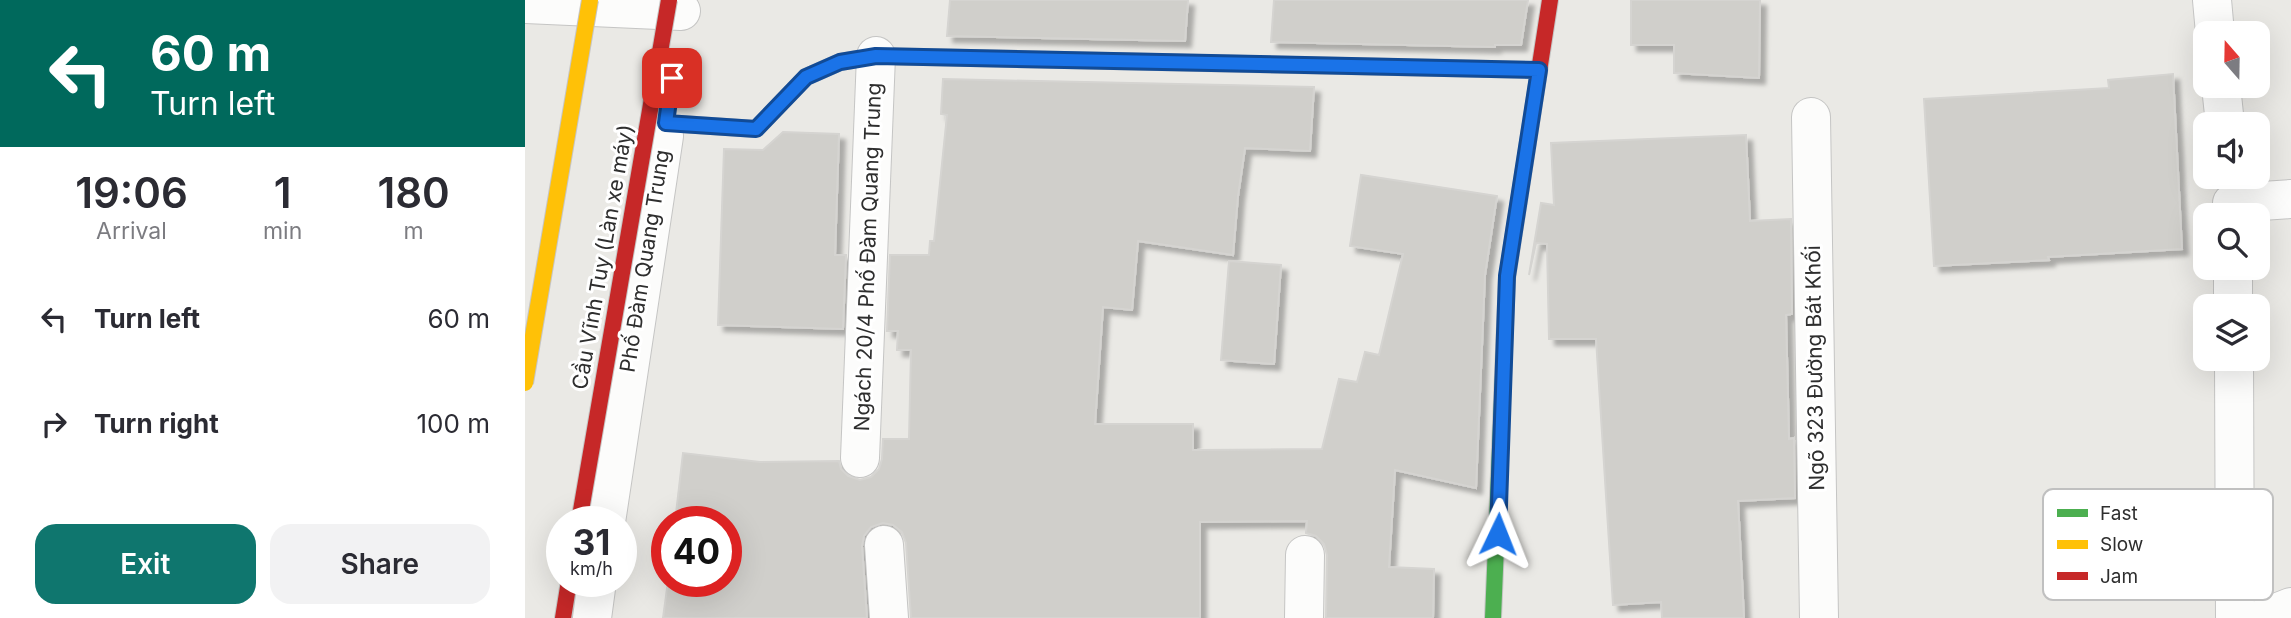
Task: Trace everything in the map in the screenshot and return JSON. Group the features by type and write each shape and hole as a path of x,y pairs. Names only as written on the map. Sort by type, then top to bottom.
{"main road":[{"path":"525,383 590,0"},
{"path":"1493,618 1507,276 1550,0"},
{"name":"Cầu Vĩnh Tuy (Làn xe máy)","path":"582,506 678,4"},
{"path":"666,123 756,129 806,77 840,62 876,56 1539,70"},
{"path":"563,618 566,597"}],"street":[{"path":"2212,0 2214,21"},
{"path":"525,4 678,4"},
{"name":"Phố Đàm Quang Trung","path":"608,506 666,123 678,4"},
{"name":"Ngách 20/4 Phố Đàm Quang Trung","path":"860,458 876,56"},
{"name":"Ngõ 323 Đường Bát Khối","path":"1811,117 1819,618"},
{"path":"2232,198 2291,199"},
{"path":"2234,371 2235,489"},
{"path":"884,545 888,618"},
{"path":"1304,618 1305,555"},
{"path":"592,618 595,597"},
{"path":"2235,600 2235,618"},
{"path":"2263,618 2291,607"}],"building":[{"path":"950,0 1188,0 1185,41 947,36"},
{"path":"1274,0 1528,0 1521,45 1495,47 1271,42"},
{"path":"1631,0 1760,0 1759,78 1674,73 1674,45 1631,45"},
{"path":"2173,74 2182,249 1934,266 1924,99 2109,88 2108,80"},
{"path":"943,79 1314,87 1310,151 1245,148 1233,255 1138,241 1132,310 1103,307 1095,424 1193,424 1193,450 1322,449 1339,379 1357,382 1365,352 1379,355 1403,254 1350,246 1361,175 1497,196 1485,275 1476,488 1395,470 1389,567 1434,569 1433,618 1326,618 1327,555 1324,544 1316,536 1306,533 1307,521 1200,522 1200,618 911,618 906,543 902,532 893,525 883,523 871,527 864,536 862,546 867,618 663,618 666,597 742,597 742,506 677,506 683,453 760,462 839,461 841,469 848,476 860,480 871,477 879,469 883,439 909,439 911,350 897,350 898,331 887,331 890,255 929,255 930,241 934,241 947,115 941,114"},
{"path":"783,132 839,134 835,255 846,255 843,329 718,325 724,149 763,150"},
{"path":"1746,135 1750,221 1791,219 1792,314 1786,315 1789,439 1794,438 1795,498 1738,501 1744,618 1662,618 1661,602 1613,605 1596,339 1549,339 1547,244 1536,243 1529,275 1541,203 1554,205 1551,143"},
{"path":"1229,261 1281,265 1274,364 1221,360"}],"traffic: fast":[{"path":"666,123 756,129 806,77 840,62 876,56 1064,60"},
{"path":"1345,66 1539,70"},
{"path":"1493,618 1507,278"}],"traffic: slow":[{"path":"525,383 590,0"},
{"path":"1064,60 1345,66"}],"traffic: jam":[{"path":"582,506 669,0"},
{"path":"1507,278 1550,0"},
{"path":"563,618 566,597"}],"route":[{"path":"672,78 666,123 756,129 806,77 840,62 876,56 1539,70 1507,276 1498,534"}]}
